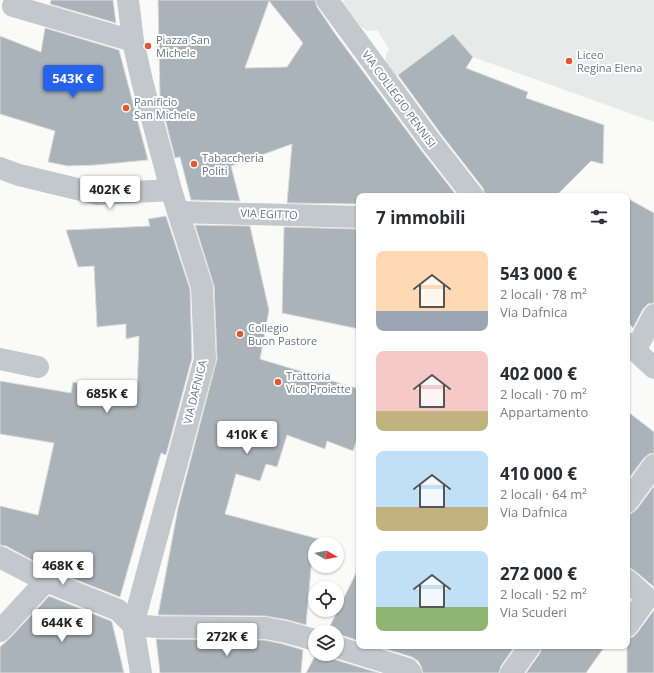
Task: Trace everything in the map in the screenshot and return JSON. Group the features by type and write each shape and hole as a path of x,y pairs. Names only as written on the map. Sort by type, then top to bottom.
{"street":[{"name":"VIA DAFNICA","path":"128,0 133,41 142,81 171,190 202,287 205,359 134,625 141,673"},
{"name":"VIA COLLEGIO PENNISI","path":"327,0 430,142 471,193"},
{"path":"13,6 133,41"},
{"path":"0,168 19,175 98,194 171,190"},
{"name":"VIA EGITTO","path":"178,212 356,217"},
{"path":"654,315 631,347 654,368"},
{"path":"0,359 38,367"},
{"path":"630,494 654,465"},
{"path":"0,556 46,581 118,610 134,625 157,627 265,628 308,638"},
{"path":"0,631 46,581"},
{"path":"630,583 647,598 630,622"},
{"path":"344,649 408,669 411,673"},
{"path":"510,673 528,649"}],"shaded area":[{"name":"Liceo Regina Elena","path":"345,0 654,0 654,122 473,57 453,35 396,77 386,65 386,55 389,49 377,30 366,30 360,26 342,2"}],"building":[{"path":"51,0 113,0 116,23 50,4"},
{"path":"158,0 315,0 317,7 336,35 455,193 356,193 356,204 287,203 292,144 231,166 240,201 191,200 180,157 175,158 160,99","holes":["269,1 303,43 287,67 245,68"]},
{"path":"45,28 119,50 148,160 68,166 48,162 55,131 0,114 0,36 41,52"},
{"path":"453,34 473,57 466,68 528,92 526,98 604,125 603,164 591,161 559,193 484,193 483,188 398,75"},
{"path":"630,200 654,213 654,303 648,304 643,309 633,328 630,324"},
{"path":"166,216 190,289 192,358 166,455 161,453 120,597 51,570 6,546 0,545 0,506 38,515 54,443 0,434 0,381 71,393 73,382 137,394 139,336 126,339 126,324 97,327 94,266 78,267 66,230 150,226 148,219"},
{"path":"195,225 250,226 269,310 260,359 356,388 356,442 353,451 327,441 325,449 287,435 277,467 266,464 260,481 236,474 225,514 311,537 308,537 308,573 311,573 310,581 308,581 306,625 265,616 158,615 178,508 217,359 214,286"},
{"path":"284,227 356,229 356,328 282,313"},
{"path":"630,413 654,432 654,453 649,454 644,458 630,477"},
{"path":"654,486 654,587 630,568 630,514 637,509"},
{"path":"356,573 356,640 344,636 344,625 330,625 334,617 344,617 344,597"},
{"path":"49,596 112,622 124,673 0,673 0,647"},
{"path":"654,610 654,673 627,673 627,649 630,649 630,638 633,637"},
{"path":"156,639 264,640 283,644 303,650 301,673 160,673"},
{"path":"386,649 513,649 501,666 499,673 423,673 418,661 412,657"},
{"path":"541,649 603,649 586,673 526,673"},
{"path":"312,661 340,661 379,673 306,673"}],"place":[{"name":"Piazza San Michele","path":"148,46"},
{"name":"Liceo Regina Elena","path":"569,61"},
{"name":"Panificio San Michele","path":"126,108"},
{"name":"Tabaccheria Politi","path":"194,164"},
{"name":"Collegio Buon Pastore","path":"240,334"},
{"name":"Trattoria Vico Proiette","path":"278,382"}]}
